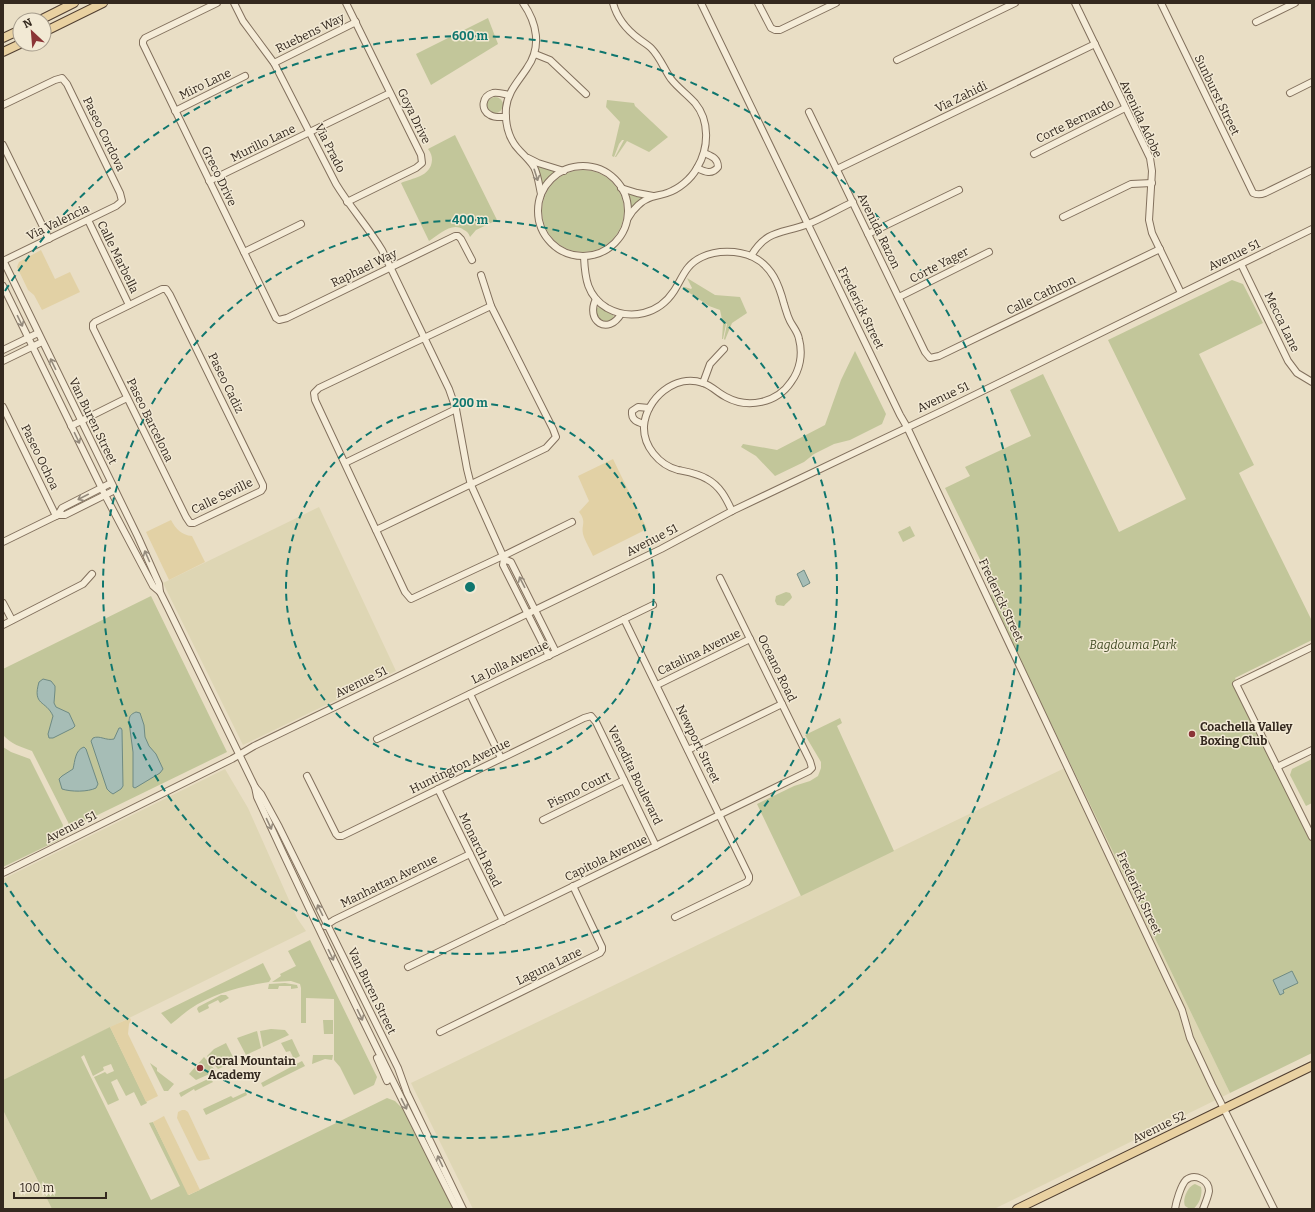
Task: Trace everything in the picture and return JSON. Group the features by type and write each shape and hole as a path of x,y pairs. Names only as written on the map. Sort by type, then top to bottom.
{"main road":[{"path":"52,14 74,3"},
{"path":"52,23 90,4 102,3"},
{"path":"52,28 102,3"},
{"name":"Avenue 52","path":"1017,1209 1312,1066"}],"street":[{"name":"Greco Drive","path":"217,3 145,38 143,41 144,48 274,314 279,320"},
{"name":"Via Prado","path":"234,3 243,21 274,63 328,169 347,202 374,237 408,302 449,389 456,410 471,485 503,557"},
{"name":"Goya Drive","path":"346,3 421,155 422,163 416,168 347,202"},
{"path":"523,3 535,25 537,38 535,54 509,96 506,117 508,128 512,139 519,150 528,158 534,167 541,194 538,214 539,222 546,237 568,254 584,257 602,252 617,240 622,234 628,218 640,204 653,196 668,193 687,180 697,168 704,153 706,141 705,128 698,108 670,77 654,51 623,24 613,3"},
{"name":"Frederick Street","path":"701,3 907,427 1182,1010 1190,1038 1212,1085 1274,1209"},
{"path":"758,3 768,24 775,30 785,28 836,3"},
{"path":"897,60 1015,3"},
{"name":"Avenida Adobe","path":"1075,3 1150,158 1152,183 1149,220 1152,233 1181,293"},
{"name":"Sunburst Street","path":"1161,3 1250,188 1256,195 1265,193 1312,170"},
{"path":"1256,22 1295,3"},
{"name":"Ruebens Way","path":"274,63 356,22"},
{"name":"Via Zahidi","path":"837,169 1094,44"},
{"path":"535,54 550,60 586,94"},
{"name":"Miro Lane","path":"175,111 245,76"},
{"name":"Paseo Cordova","path":"3,105 62,78 67,84 88,127 120,193 122,201"},
{"path":"1290,93 1312,82"},
{"name":"Murillo Lane","path":"209,181 390,93"},
{"path":"506,117 490,115 484,109 483,104 484,99 492,93 509,96"},
{"name":"Corte Bernardo","path":"1034,154 1125,108"},
{"name":"Avenida Razon","path":"809,112 925,352 930,358"},
{"path":"3,145 49,239"},
{"path":"697,168 712,172 718,167 717,160 704,153"},
{"path":"528,158 564,171"},
{"path":"541,194 551,180 564,171 580,167 598,169 611,176 621,188 626,202 628,218"},
{"path":"1063,217 1131,184 1152,183"},
{"path":"621,188 653,196"},
{"path":"868,234 959,190"},
{"name":"Via Valencia","path":"3,261 120,204 122,201"},
{"path":"751,256 760,242 766,238 774,234 808,224 853,202"},
{"name":"Calle Marbella","path":"88,220 129,305"},
{"path":"244,252 301,224"},
{"name":"Avenue 51","path":"3,873 239,755 260,743 661,549 732,511 1312,229"},
{"name":"Raphael Way","path":"279,320 391,268 451,238 458,236 461,238 472,260"},
{"name":"Calle Cathron","path":"930,358 939,356 1160,249"},
{"path":"584,257 586,279 596,299 607,308 621,314 640,314 648,312 661,305 673,292 682,274 687,268 702,257 717,253 733,252 751,256 767,267 772,274 780,288 787,315 799,338 801,353 798,368 792,381 782,392 760,403 743,403 735,401 703,383 687,381 675,384 662,392 652,402 644,424 647,442 655,456 671,467 695,473 709,480 722,491 732,511"},
{"name":"Corte Yager","path":"899,297 989,252"},
{"name":"Van Buren Street","path":"3,261 115,490 159,584 160,592 255,788 257,798 319,930 457,1209"},
{"name":"Mecca Lane","path":"1241,264 1288,361 1297,373 1312,382"},
{"path":"376,530 546,448 556,437 492,306 481,275"},
{"name":"Van Buren Street","path":"3,286 106,495 153,586 160,592"},
{"name":"Paseo Cadiz","path":"129,305 158,291 166,289 236,428 263,488"},
{"path":"596,299 592,312 594,318 600,323 608,325 613,324 621,314"},
{"name":"Paseo Barcelona","path":"129,305 99,319 93,324 95,332 190,523"},
{"path":"492,306 319,388 314,393 315,400 405,592 411,599 503,557 572,522"},
{"path":"3,350 38,333"},
{"path":"3,361 42,342"},
{"path":"703,383 710,364 724,349"},
{"path":"71,426 127,398"},
{"name":"Paseo Ochoa","path":"3,407 57,516"},
{"path":"644,424 634,420 632,411 638,407 649,408"},
{"path":"345,463 456,410"},
{"path":"57,516 62,508 111,483"},
{"name":"Calle Seville","path":"190,523 194,523 218,512 263,488"},
{"path":"3,542 57,516 65,515 115,490"},
{"path":"503,557 511,562 556,652"},
{"path":"503,557 503,565 549,656"},
{"path":"3,625 83,584 92,574"},
{"name":"Oceano Road","path":"720,578 810,760 812,768"},
{"path":"3,603 12,620"},
{"name":"La Jolla Avenue","path":"377,739 653,605"},
{"name":"Newport Street","path":"624,619 748,871 749,879 743,884 675,917"},
{"name":"Catalina Avenue","path":"657,685 750,639"},
{"path":"1312,647 1236,684 1312,837"},
{"path":"470,694 502,758"},
{"path":"688,750 782,704"},
{"name":"Huntington Avenue","path":"307,776 338,836 346,834 584,718 591,716"},
{"name":"Venedita Boulevard","path":"591,716 596,722 656,846"},
{"path":"1277,767 1312,750"},
{"name":"Capitola Avenue","path":"408,967 720,815 805,773 812,768"},
{"name":"Pismo Court","path":"543,820 624,780"},
{"name":"Van Buren Street","path":"255,788 261,794 270,809 398,1068 408,1093 463,1209"},
{"name":"Monarch Road","path":"438,789 503,921"},
{"name":"Manhattan Avenue","path":"319,930 335,920 470,854"},
{"name":"Laguna Lane","path":"440,1032 600,953 602,947 573,886"},
{"path":"375,1045 375,1055 392,1090"},
{"path":"1175,1209 1175,1203 1183,1184 1190,1178 1200,1178 1205,1181 1208,1186 1209,1191 1202,1209"}],"shaded area":[{"path":"319,507 396,671 243,745 163,583"},
{"path":"1071,765 1230,1093 994,1209 473,1209 411,1083"},
{"path":"225,769 248,808 297,918 306,931 3,1080 3,879"},
{"path":"3,1110 52,1209 3,1209"}],"green space":[{"path":"488,18 498,44 431,85 416,54"},
{"path":"495,97 502,102 503,105 498,112 495,113 488,108 487,105 492,98"},
{"path":"607,100 634,103 635,106 668,137 649,152 627,141 615,157 624,140 622,140 614,157 612,156 620,122 606,107"},
{"path":"455,135 497,220 476,230 470,237 465,231 455,227 446,230 429,241 401,183 425,173 431,166 432,160 428,149"},
{"path":"536,166 555,171 556,173 543,185"},
{"path":"575,170 591,170 606,177 617,188 624,203 624,219 621,227 612,240 599,249 591,252 575,252 560,245 549,234 542,219 542,203 549,188 560,177"},
{"path":"627,193 643,199 631,209 629,207"},
{"path":"687,278 715,295 740,297 747,313 732,323 725,340 727,324 722,339 723,324 720,310 709,306 682,288 692,288"},
{"name":"Bagdouma Park","path":"1232,280 1243,284 1263,323 1199,354 1254,465 1239,473 1312,621 1312,640 1235,678 1312,836 1312,1053 1230,1093 989,596 996,592 945,488 970,476 965,467 1031,436 1010,390 1043,374 1119,532 1186,499 1108,340"},
{"path":"599,307 614,317 610,321 604,321 599,318 596,313 597,308"},
{"path":"855,351 886,414 882,424 850,440 834,444 814,454 804,462 775,476 756,456 741,447 743,444 777,450 825,425 841,380"},
{"path":"910,526 915,536 903,542 898,532"},
{"path":"786,592 790,593 792,597 784,606 777,605 775,601 776,596"},
{"path":"151,596 227,752 71,828 32,751 20,747 3,735 3,669"},
{"path":"840,718 842,723 837,726 894,851 801,896 757,804 794,786 810,781 818,776 821,768 821,762 805,735"},
{"path":"3,747 11,752 30,759 63,825 59,840 3,867"},
{"path":"1312,759 1312,803 1306,806 1290,775 1292,769"},
{"path":"310,940 377,1077 374,1085 354,1095 340,1067 334,1060 334,999 306,998 306,1023 301,1023 300,984 291,981 272,982 281,976 280,974 296,966 288,951"},
{"path":"263,963 271,979 269,982 238,988 218,994 199,1003 171,1024 161,1013"},
{"path":"285,983 297,985 298,988 291,989 291,986 279,986 278,989 268,989 269,984"},
{"path":"221,995 226,995 229,998 220,1003 218,1000 208,1005 209,1008 199,1013 197,1009 198,1007"},
{"path":"323,1020 333,1020 333,1034 324,1034"},
{"path":"110,1027 147,1103 141,1106 134,1092 126,1096 117,1079 111,1082 119,1100 108,1105 94,1077 105,1072 107,1074 114,1071 111,1064 103,1067 104,1070 93,1076 84,1055 81,1057 151,1200 180,1186 149,1123 153,1122 189,1195 387,1098 395,1101 405,1111 454,1209 52,1209 3,1110 3,1080"},
{"path":"271,1029 285,1030 289,1035 263,1047 260,1031"},
{"path":"257,1031 261,1048 246,1055 237,1038"},
{"path":"292,1039 300,1056 294,1059 290,1051 286,1052 281,1043"},
{"path":"226,1043 235,1061 226,1060 224,1062 225,1066 218,1069 207,1056 214,1049"},
{"path":"313,1055 333,1055 332,1060 325,1059 312,1064"},
{"path":"204,1057 216,1071 196,1080 189,1074"},
{"path":"302,1061 305,1066 263,1087 261,1083"},
{"path":"150,1063 157,1068 157,1071 174,1084 168,1091 164,1091"},
{"path":"210,1078 213,1082 195,1091 194,1089 181,1097 179,1093"},
{"path":"246,1092 247,1095 206,1115 203,1109 231,1096 233,1098"},
{"path":"1195,1184 1201,1187 1201,1196 1195,1207 1190,1209 1185,1206 1184,1200 1190,1187"}],"sand":[{"path":"41,250 55,279 70,272 80,292 42,310 34,295 28,290 17,267 19,262"},
{"path":"613,459 647,529 593,556 583,534 583,518 579,512 589,501 578,476"},
{"path":"171,520 179,531 192,536 205,562 169,580 146,532"},
{"path":"130,1018 131,1020 128,1034 158,1096 146,1102 110,1027"},
{"path":"182,1110 188,1112 210,1159 199,1161 197,1159 177,1118 178,1112"},
{"path":"164,1116 200,1190 188,1195 153,1122"}],"water":[{"path":"804,570 810,583 803,587 797,574"},
{"path":"43,679 51,681 55,686 54,703 56,707 69,713 75,726 53,738 49,738 48,734 53,716 37,695 39,682"},
{"path":"136,712 140,713 144,725 145,737 149,746 156,754 163,769 160,773 135,788 133,787 133,752 129,718"},
{"path":"119,728 122,730 123,786 113,794 107,789 91,741 96,737 114,739"},
{"path":"84,747 98,784 96,788 79,791 62,789 59,779 73,769 77,753"},
{"path":"1292,971 1298,983 1283,990 1284,993 1280,995 1273,980"}],"place":[{"name":"Coachella Valley Boxing Club","path":"1192,734"},
{"name":"Coral Mountain Academy","path":"200,1068"}]}
